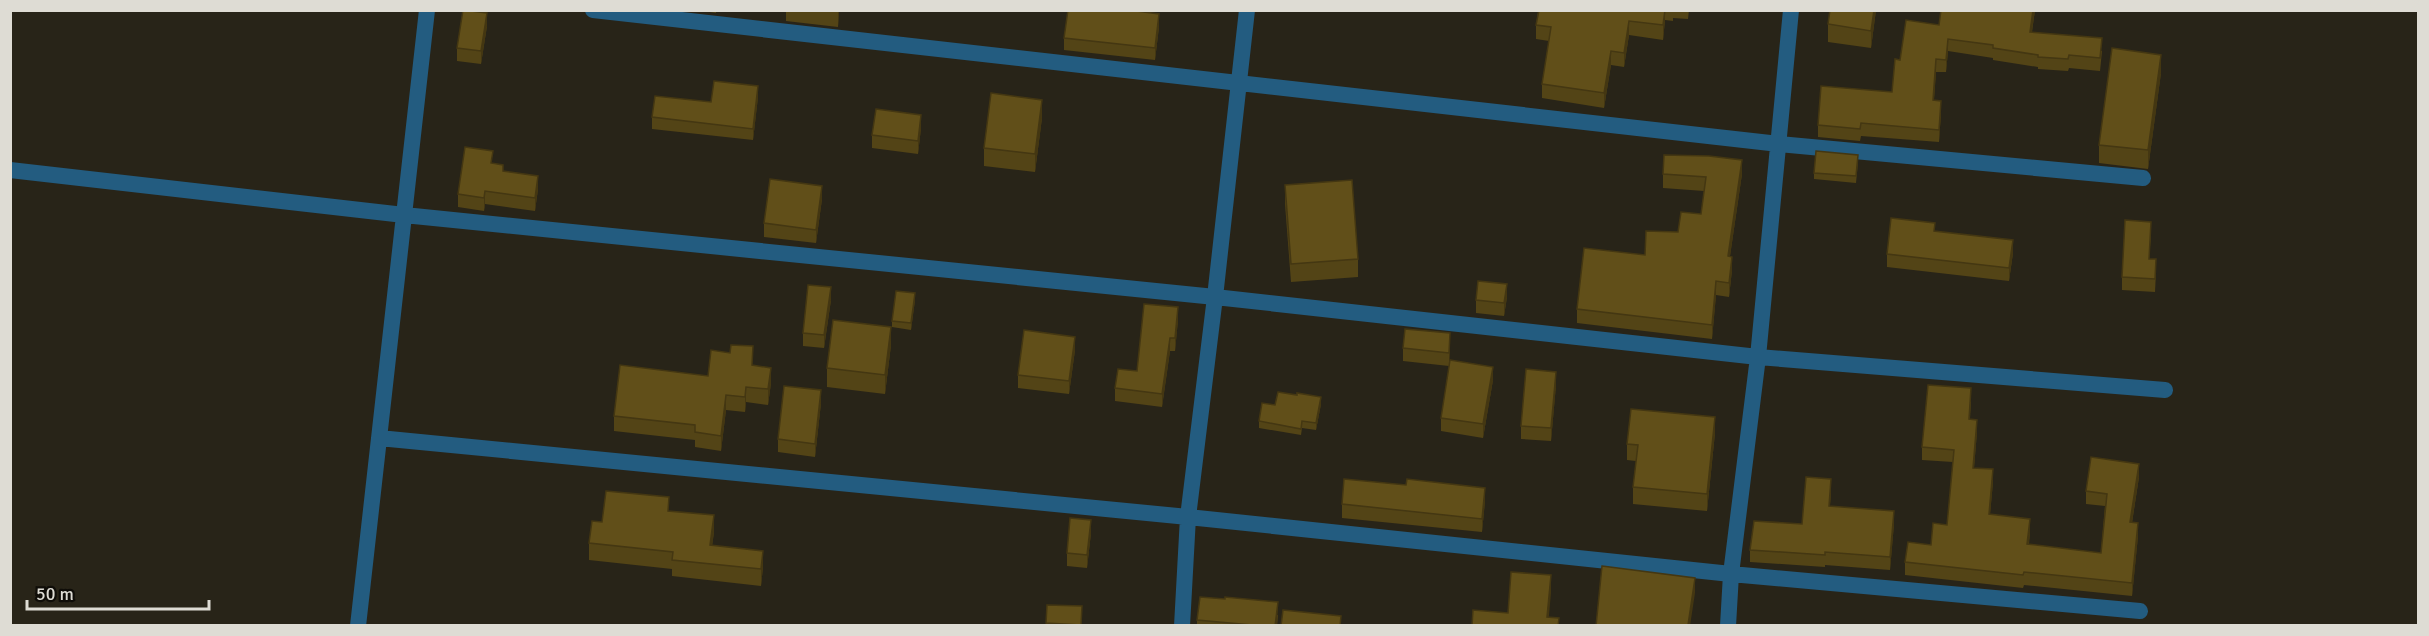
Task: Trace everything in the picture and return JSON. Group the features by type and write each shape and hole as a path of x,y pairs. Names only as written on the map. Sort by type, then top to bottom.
{"street":[{"path":"358,626 427,10"},
{"path":"593,10 1779,144 2143,178"},
{"path":"1182,626 1188,517 1247,10"},
{"path":"1728,626 1731,574 1758,357 1791,10"},
{"path":"10,170 404,215 1215,297 1758,357 2165,390"},
{"path":"379,438 1188,517 1731,574 2140,611"}],"building":[{"path":"463,10 487,13 481,51 457,48"},
{"path":"1068,10 1129,10 1159,14 1155,48 1064,38"},
{"path":"1539,10 1665,10 1663,25 1629,21 1624,53 1611,51 1604,93 1542,84 1551,27 1536,25"},
{"path":"1830,10 1874,10 1871,31 1828,24"},
{"path":"1941,10 2033,10 2030,32 2102,38 2100,58 2069,55 2068,59 2038,57 2038,55 1993,48 1993,45 1948,39 1946,60 1936,59 1933,100 1941,101 1939,130 1861,123 1860,129 1818,125 1821,86 1892,92 1895,59 1900,60 1906,20 1939,25"},
{"path":"2112,48 2161,55 2148,150 2099,145"},
{"path":"714,81 758,86 753,129 652,117 655,96 711,102"},
{"path":"991,93 1042,100 1035,154 984,148"},
{"path":"876,109 921,115 918,141 872,135"},
{"path":"465,147 493,151 491,163 503,165 503,171 538,176 535,198 485,191 484,198 458,194"},
{"path":"1816,151 1858,155 1856,176 1814,173"},
{"path":"1664,155 1709,156 1742,160 1728,256 1732,257 1729,283 1716,281 1712,325 1577,309 1584,248 1645,255 1646,231 1678,232 1681,212 1701,214 1706,177 1663,174"},
{"path":"770,179 822,186 816,230 764,223"},
{"path":"1352,180 1358,259 1291,264 1285,185"},
{"path":"1891,218 1935,223 1934,231 2013,240 2009,268 1887,254"},
{"path":"2125,220 2151,222 2149,259 2156,259 2155,279 2122,277"},
{"path":"1478,281 1507,284 1504,303 1476,300"},
{"path":"808,285 831,287 824,335 803,333"},
{"path":"896,291 915,293 911,323 892,321"},
{"path":"1144,304 1178,307 1175,338 1170,338 1162,394 1115,388 1118,369 1137,371"},
{"path":"833,320 891,327 885,375 827,368"},
{"path":"1405,329 1450,333 1449,353 1403,348"},
{"path":"1024,330 1075,337 1069,381 1018,375"},
{"path":"731,345 753,346 752,365 771,368 768,389 746,387 745,397 726,395 721,436 695,432 695,425 614,416 620,365 708,376 711,350 730,353"},
{"path":"1450,360 1493,367 1483,424 1441,418"},
{"path":"1526,369 1556,372 1551,428 1521,426"},
{"path":"1928,385 1971,388 1969,419 1977,420 1973,468 1993,469 1989,514 2030,519 2027,544 2101,553 2107,494 2086,491 2091,457 2139,464 2130,522 2138,523 2132,583 2024,572 2023,575 1905,562 1908,542 1931,545 1933,523 1947,525 1954,450 1922,447"},
{"path":"784,386 821,390 815,444 778,439"},
{"path":"1278,392 1321,397 1316,423 1302,421 1301,429 1259,421 1262,403 1275,405"},
{"path":"1631,409 1715,417 1707,494 1633,487 1638,445 1627,444"},
{"path":"1806,477 1831,479 1829,506 1894,511 1890,557 1750,550 1754,521 1802,524"},
{"path":"1344,479 1406,485 1407,479 1485,488 1482,519 1342,504"},
{"path":"606,491 669,497 668,511 714,515 710,545 763,551 761,569 672,560 673,552 589,543 592,521 602,522"},
{"path":"1070,518 1091,520 1087,555 1067,553"},
{"path":"1602,566 1695,578 1688,625 1693,626 1596,626"},
{"path":"1511,572 1551,575 1547,617 1559,618 1558,626 1472,626 1473,610 1508,613"},
{"path":"1200,597 1278,602 1275,626 1197,620"},
{"path":"1047,605 1082,606 1081,625 1046,623"},
{"path":"1283,610 1341,616 1340,626 1281,626"}]}
